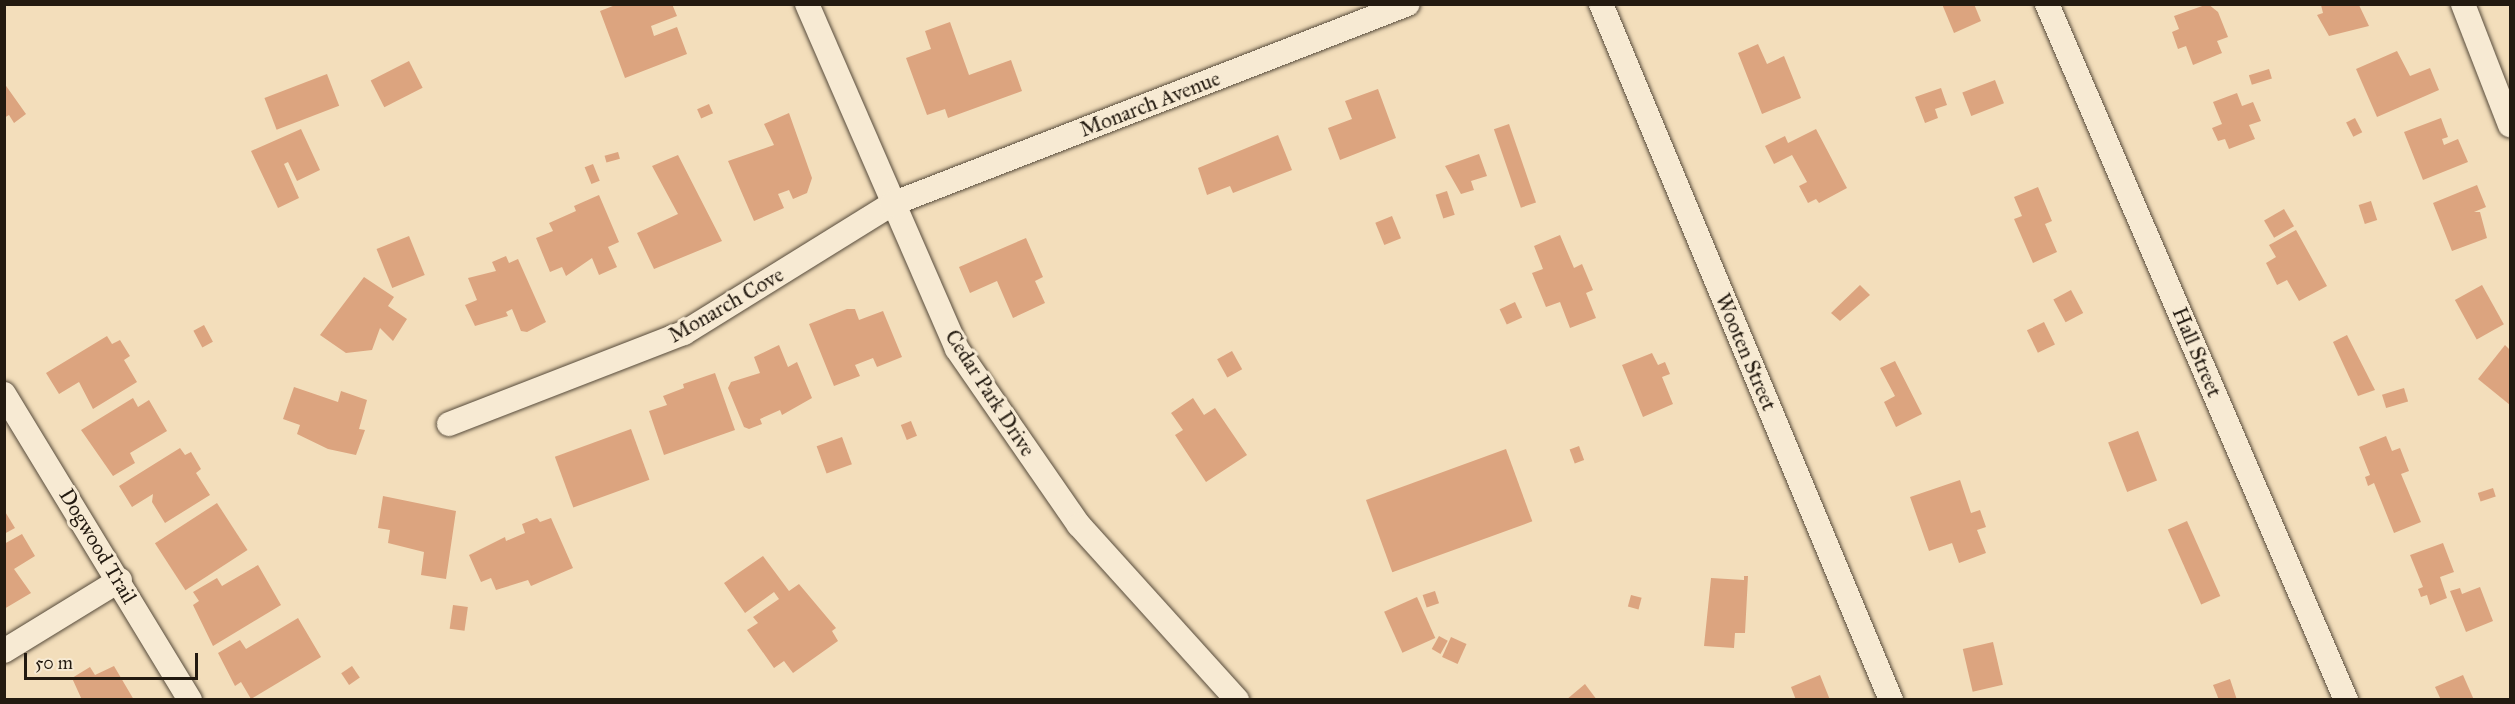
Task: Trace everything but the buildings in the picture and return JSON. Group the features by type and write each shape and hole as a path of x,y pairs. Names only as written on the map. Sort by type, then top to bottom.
{"street":[{"name":"Cedar Park Drive","path":"807,4 957,349 1072,516 1237,699"},
{"name":"Monarch Avenue","path":"892,204 1408,4"},
{"name":"Wooten Street","path":"1601,4 1891,699"},
{"name":"Hall Street","path":"2047,4 2346,699"},
{"path":"2463,4 2511,125"},
{"name":"Monarch Cove","path":"449,424 684,333 892,204"},
{"name":"Dogwood Trail","path":"4,394 120,580 190,699"},
{"path":"4,651 120,580"}]}
